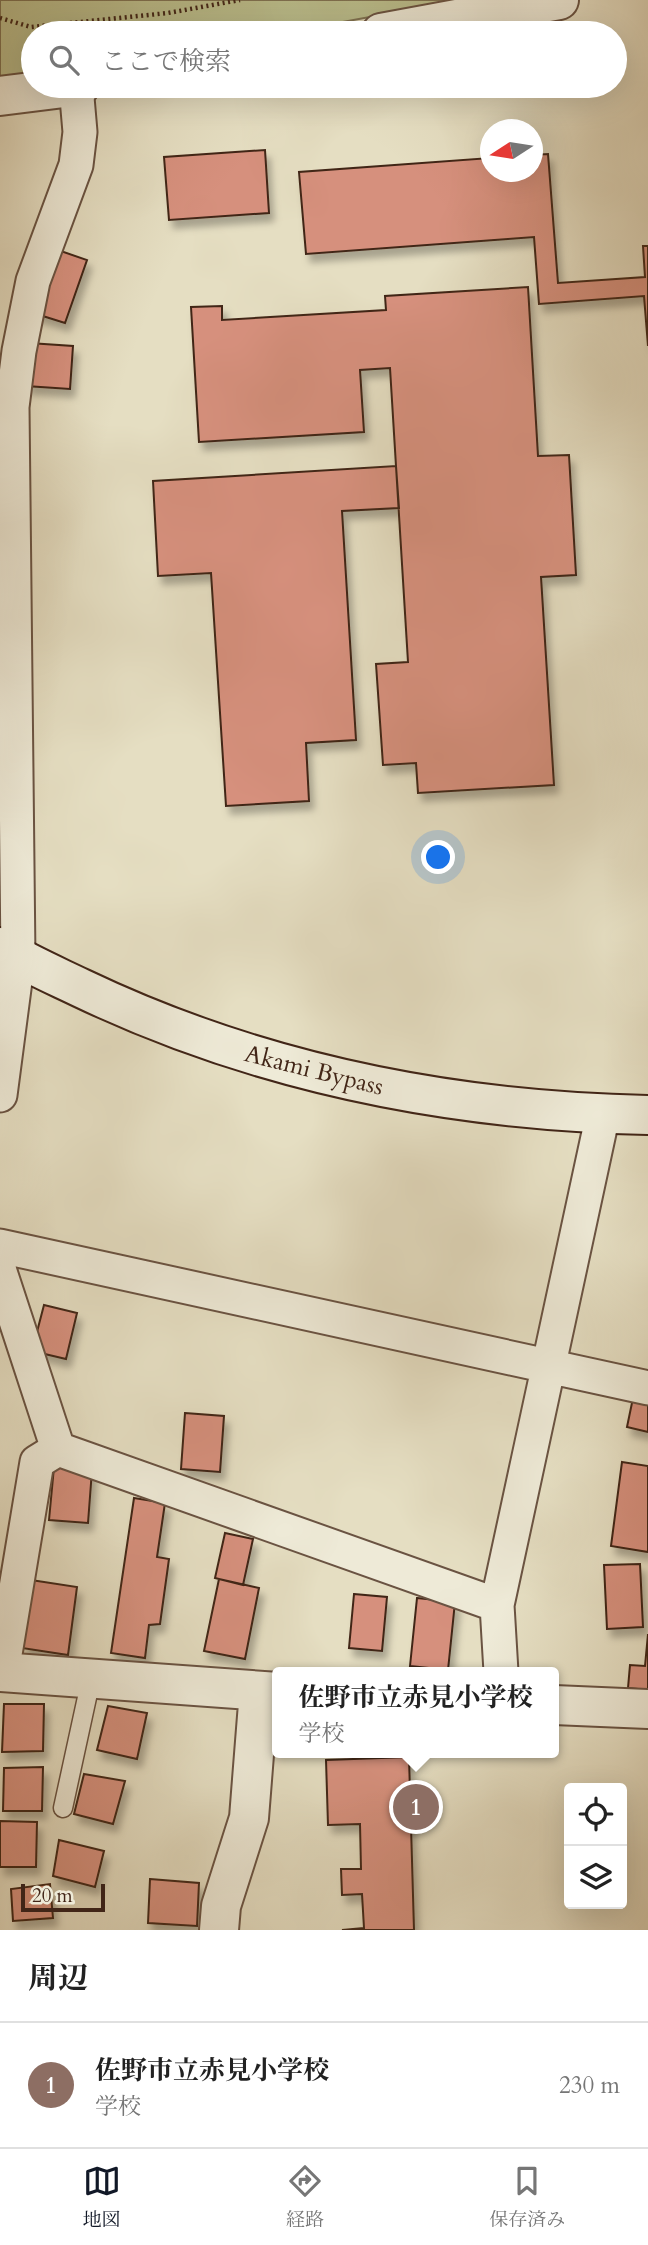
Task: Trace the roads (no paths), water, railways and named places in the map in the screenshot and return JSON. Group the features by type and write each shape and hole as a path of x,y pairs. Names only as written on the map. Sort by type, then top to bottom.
{"street":[{"path":"446,21 559,0"},
{"path":"0,96 21,93"},
{"path":"0,1095 9,953 12,407 19,351 33,281 76,165 80,132 79,98"},
{"name":"Akami Bypass","path":"9,953 114,1004 194,1036 314,1073 464,1101 603,1114 648,1115"},
{"path":"501,1667 497,1605 603,1114"},
{"path":"0,1246 648,1388"},
{"path":"0,1272 58,1449"},
{"path":"58,1449 497,1605"},
{"path":"58,1449 37,1462 1,1672 269,1691 249,1818 221,1906 219,1930"},
{"path":"559,1705 648,1709"}],"lane":[{"path":"63,1808 91,1679"}],"place":[{"name":"佐野市立赤見小学校","path":"416,1807"}]}
